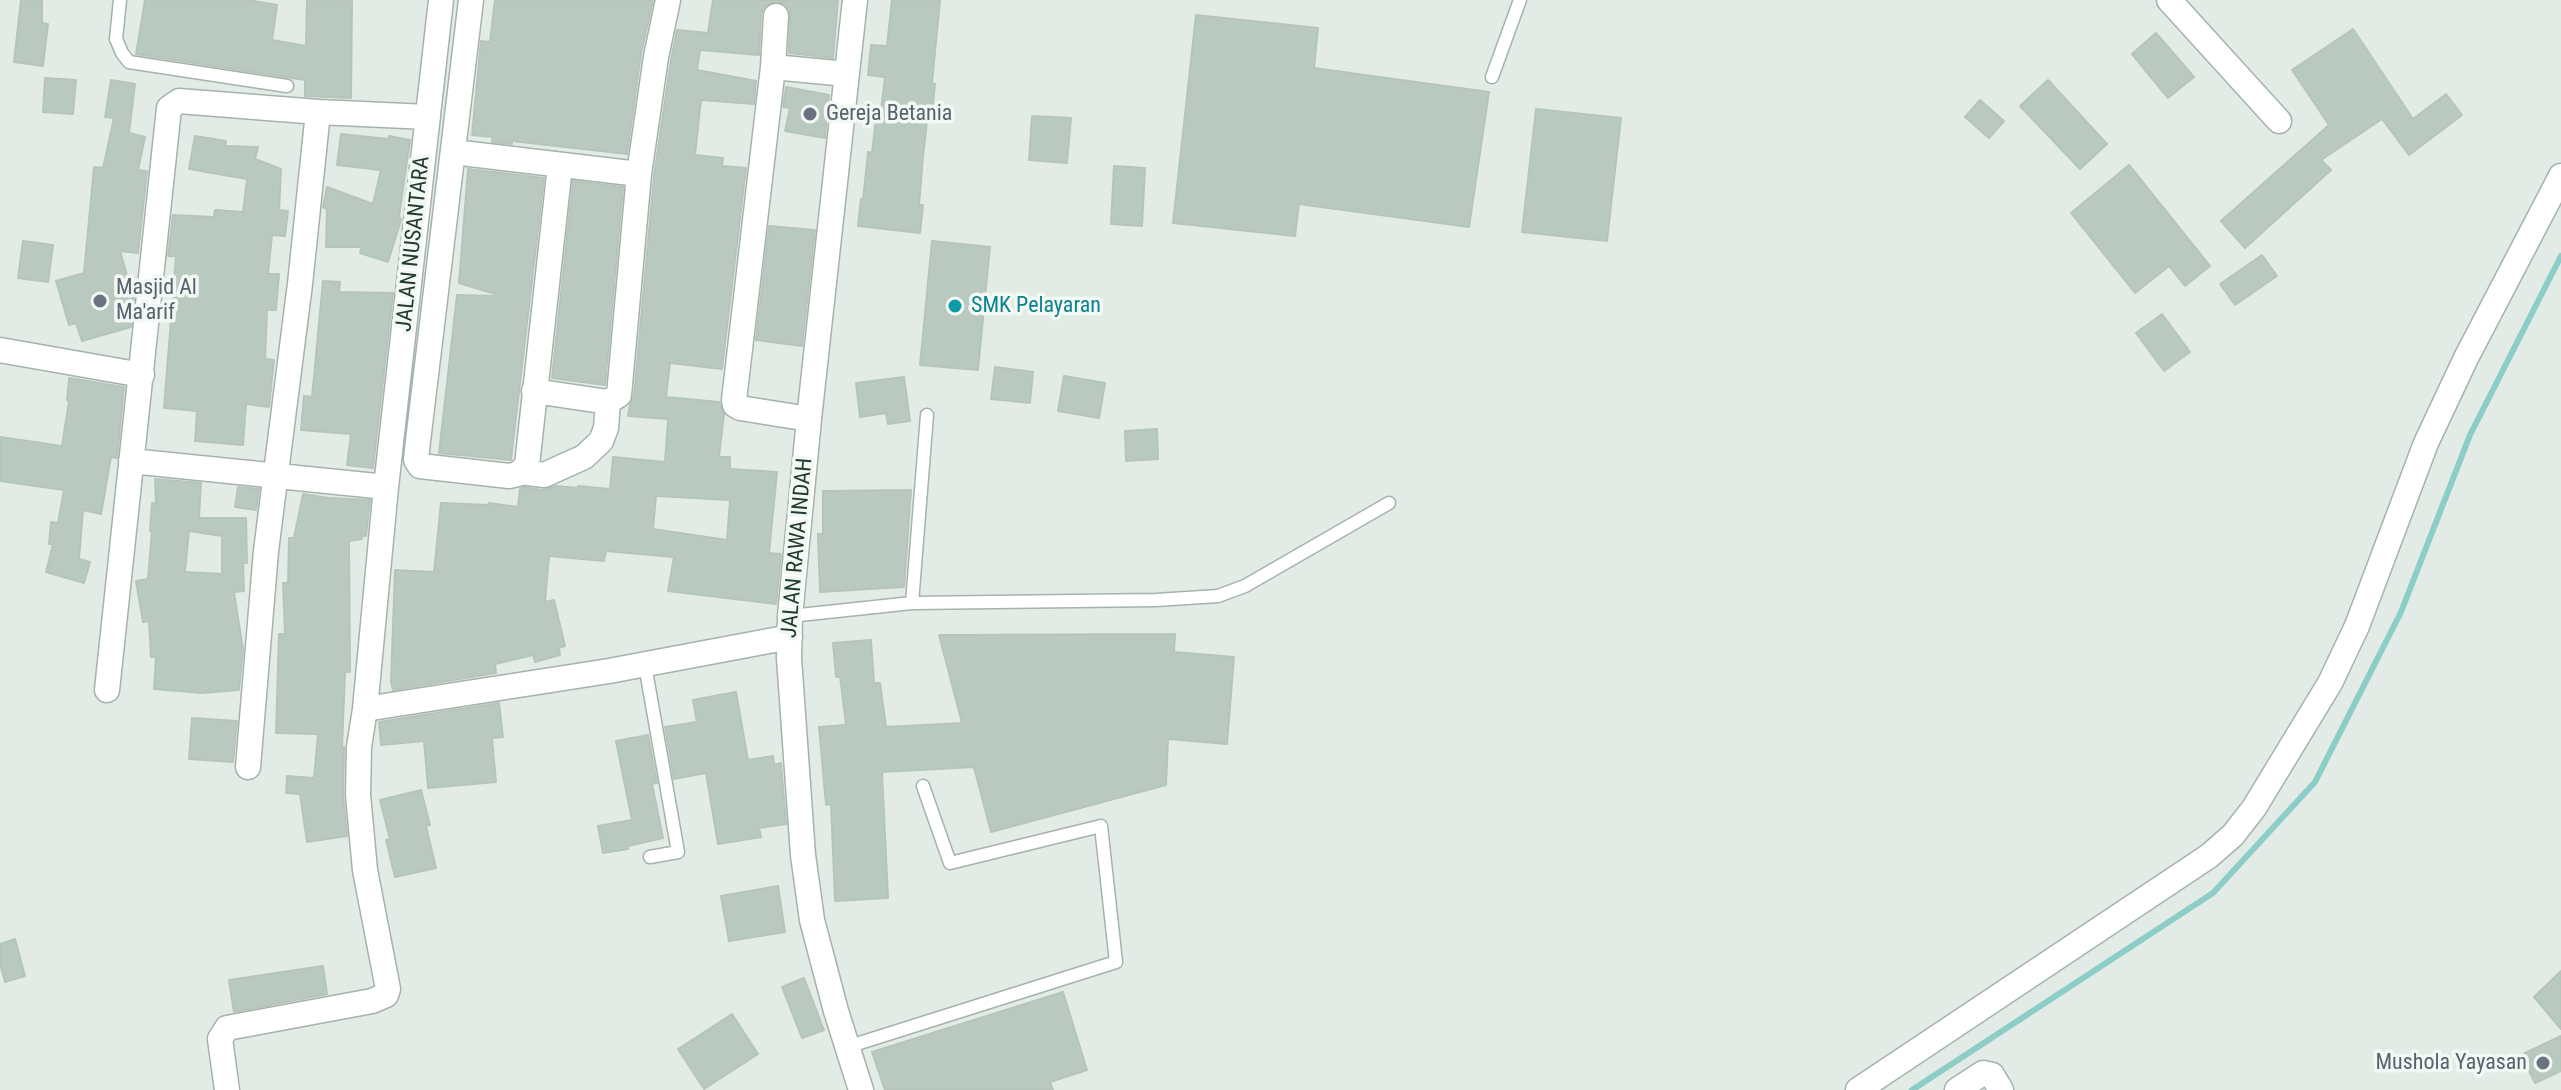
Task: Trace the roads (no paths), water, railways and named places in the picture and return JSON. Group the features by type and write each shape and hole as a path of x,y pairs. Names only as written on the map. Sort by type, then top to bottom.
{"street":[{"name":"JALAN NUSANTARA","path":"227,1090 220,1039 227,1028 372,1001 386,995 388,989 360,833 358,767 441,0"},
{"path":"471,0 416,460 424,467 509,476 521,472 544,475 584,457 601,441 606,428 608,402"},
{"path":"534,391 608,402 616,398 620,390 639,174 656,57 668,0"},
{"name":"JALAN RAWA INDAH","path":"855,0 809,419 790,626 804,871 816,942 861,1090"},
{"path":"2169,0 2279,121"},
{"path":"776,16 773,67 734,400 740,408 809,419"},
{"path":"773,67 847,74"},
{"path":"107,690 169,108 179,101 428,117"},
{"path":"248,767 266,551 318,112"},
{"path":"453,152 639,174"},
{"path":"521,472 527,465 560,166"},
{"path":"1860,1089 2209,856 2233,835 2254,808 2330,683 2357,626 2426,443 2466,358 2561,176"},
{"path":"0,350 142,375"},
{"path":"131,461 386,487"},
{"path":"365,709 645,665 790,626"},
{"path":"1957,1090 1983,1073 1992,1075 2001,1090"}],"lane":[{"path":"120,0 116,39 129,62 287,86"},
{"path":"1492,77 1520,0"},
{"path":"912,603 927,415"},
{"path":"790,626 912,603 1156,600 1218,596 1245,586 1389,503"},
{"path":"645,665 678,852 650,857"},
{"path":"847,1047 1116,962 1101,826 950,863 923,786"}],"waterway":[{"path":"1912,1090 2213,893 2315,782 2401,612 2470,435 2561,256"}],"place":[{"name":"Gereja Betania","path":"810,114"},
{"name":"Masjid Al Ma'arif","path":"100,301"},
{"name":"SMK Pelayaran","path":"955,306"},
{"name":"Mushola Yayasan","path":"2543,1063"}]}
